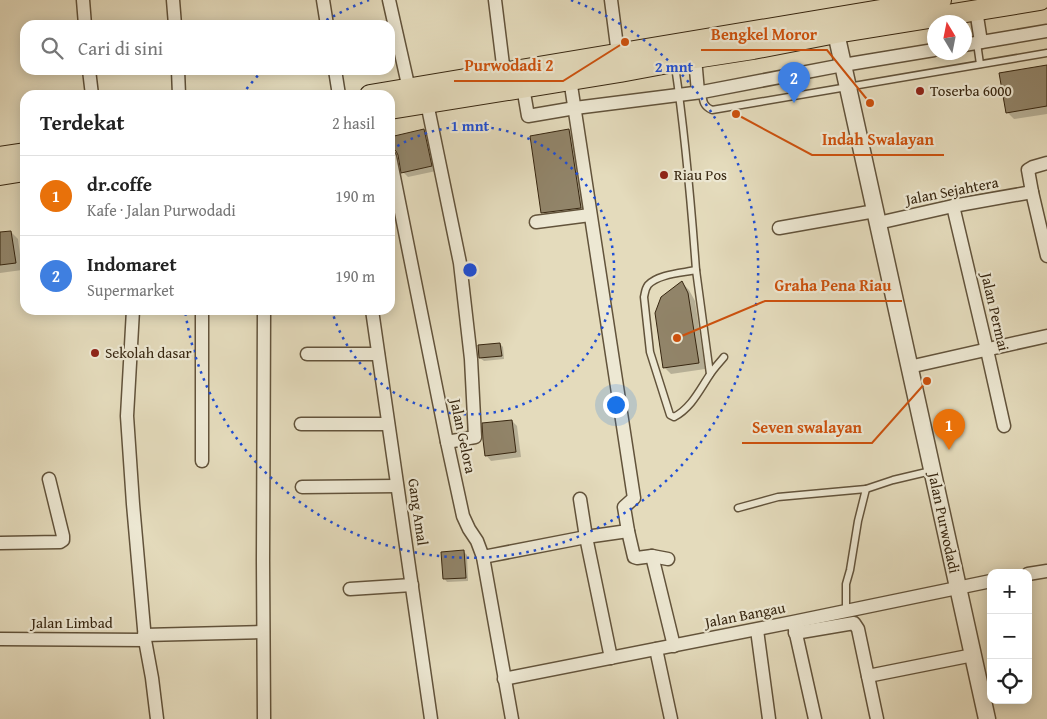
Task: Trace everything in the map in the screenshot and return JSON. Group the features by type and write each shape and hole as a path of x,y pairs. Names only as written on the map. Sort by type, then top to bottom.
{"main road":[{"path":"395,91 618,54 852,7 941,0"},
{"path":"395,108 1040,0"},
{"path":"0,157 20,154"},
{"path":"0,175 20,172"}],"street":[{"path":"83,0 85,20"},
{"path":"173,0 175,20"},
{"path":"322,0 326,20"},
{"path":"388,0 393,20"},
{"path":"495,0 504,73"},
{"path":"611,0 618,54"},
{"path":"976,10 974,44 1047,31"},
{"path":"395,29 409,88"},
{"name":"Jalan Purwodadi","path":"836,33 987,719"},
{"path":"523,87 528,116 700,92 927,51"},
{"path":"695,58 700,92"},
{"path":"90,75 92,90"},
{"path":"178,75 179,90"},
{"path":"336,75 338,90"},
{"path":"570,79 634,498 624,508 628,530 634,556 637,558 652,556 668,559"},
{"path":"427,103 460,263 471,359 475,437 447,442"},
{"path":"1047,163 1028,170 1032,192 1045,236 1047,256"},
{"name":"Jalan Gelora","path":"395,182 447,442 464,516 483,557 512,719"},
{"name":"Jalan Sejahtera","path":"780,228 877,217 1032,192"},
{"name":"Jalan Permai","path":"953,206 1004,426"},
{"path":"536,222 590,215"},
{"path":"132,315 127,416 144,638 152,678 157,719"},
{"path":"202,315 202,461"},
{"path":"264,315 264,719"},
{"name":"Gang Amal","path":"373,315 431,719"},
{"path":"910,367 1047,336"},
{"path":"307,354 378,354"},
{"path":"300,424 388,424"},
{"path":"0,543 60,542 62,540 63,536 49,479"},
{"path":"302,487 397,486"},
{"path":"580,498 586,537 611,658"},
{"path":"483,557 628,530"},
{"path":"652,556 674,646"},
{"path":"1032,573 1047,570"},
{"name":"Jalan Bangau","path":"504,679 757,630 794,628 846,611 987,582"},
{"path":"350,589 412,585"},
{"path":"815,719 794,628 854,623 858,629 877,719"},
{"path":"757,630 769,719"},
{"name":"Jalan Limbad","path":"0,639 144,638 263,632"},
{"path":"656,649 672,719"},
{"path":"868,676 973,655"}],"lane":[{"path":"974,44 980,64"},
{"path":"700,92 703,104 706,108 712,110 1047,53"},
{"path":"674,62 693,227 696,270 710,374"},
{"path":"696,270 663,277 650,283 644,297 650,352 670,414 674,418 680,415 696,398 710,374 724,357"},
{"path":"738,508 778,497 866,489 893,480 932,471"},
{"path":"846,611 846,584 866,489"}],"building":[{"path":"1047,65 1047,106 1006,113 999,73"},
{"path":"424,129 432,166 401,173 398,155 395,150 395,136"},
{"path":"569,129 581,208 541,213 530,136"},
{"path":"11,231 16,263 0,265 0,232"},
{"path":"682,281 688,293 699,363 663,368 655,313 661,297"},
{"path":"500,343 502,356 479,358 478,345"},
{"path":"512,420 516,452 485,456 482,423"},
{"path":"464,550 466,578 443,579 441,552"}],"place":[{"name":"Purwodadi 2","path":"625,42"},
{"name":"Toserba 6000","path":"920,91"},
{"name":"Indomaret","path":"794,103"},
{"name":"Bengkel Moror","path":"870,103"},
{"name":"Indah Swalayan","path":"736,114"},
{"name":"Riau Pos","path":"664,175"},
{"name":"Graha Pena Riau","path":"677,338"},
{"name":"Sekolah dasar","path":"95,353"},
{"name":"Seven swalayan","path":"927,381"},
{"name":"dr.coffe","path":"949,450"}]}
